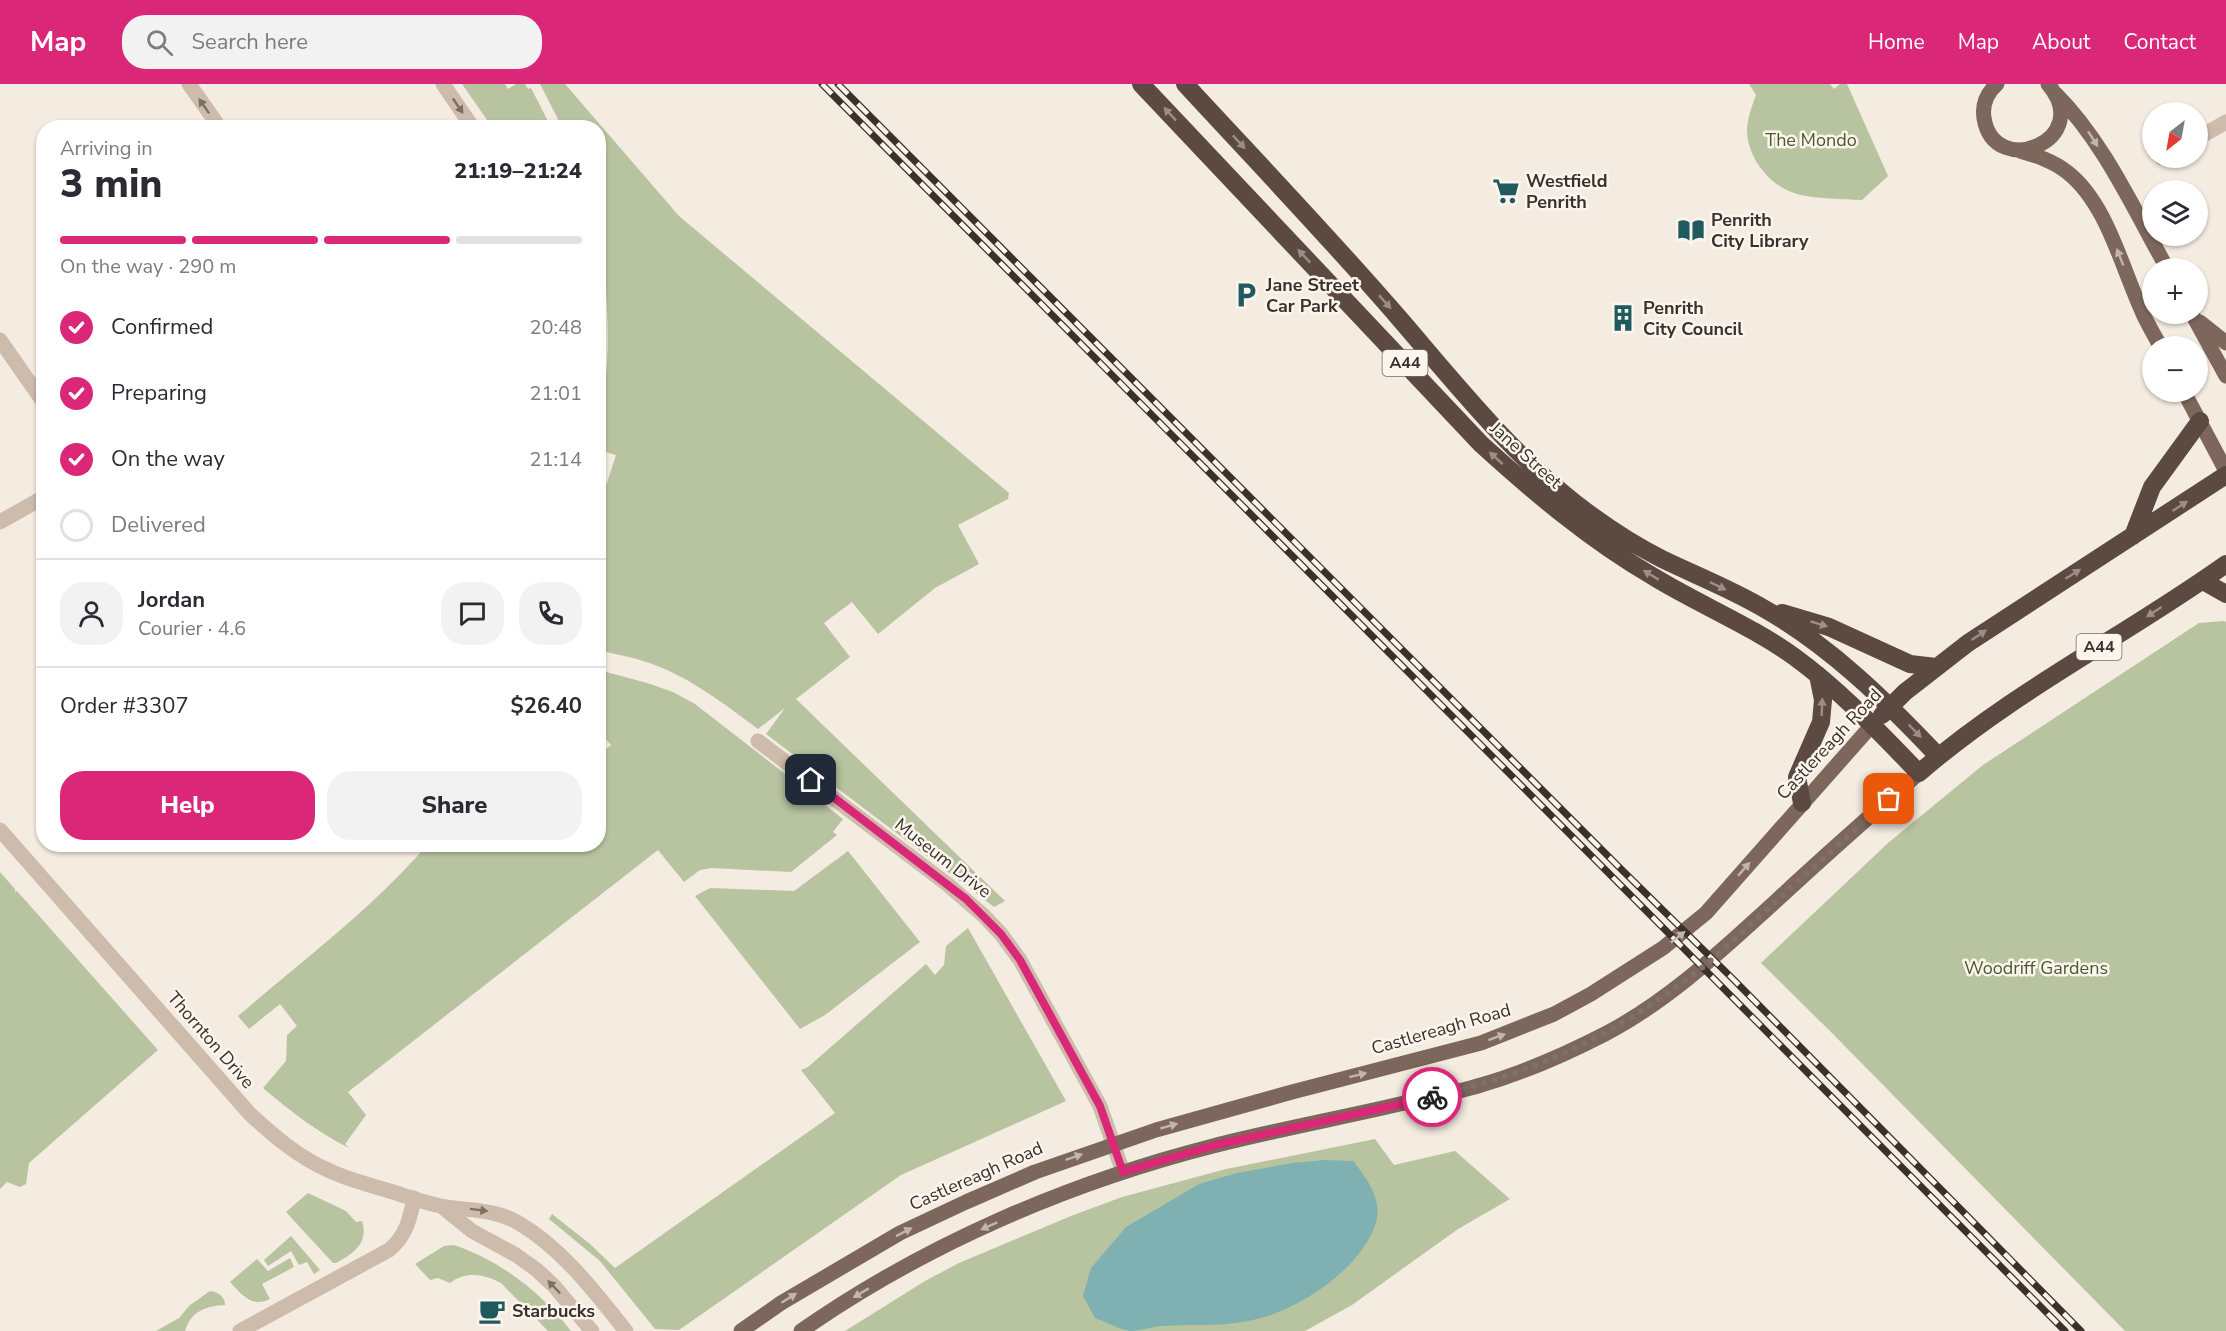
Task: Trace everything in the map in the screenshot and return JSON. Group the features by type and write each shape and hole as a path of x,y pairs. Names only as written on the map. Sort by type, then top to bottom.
{"highway":[{"name":"Jane Street","path":"1141,84 1481,444 1543,500 1653,577 1771,641 1818,675 1919,773"},
{"name":"Jane Street","path":"1185,84 1343,255 1508,443 1539,472 1577,505 1624,537 1658,557 1763,608 1838,659 1945,751"},
{"path":"2133,536 2152,487 2200,421"},
{"name":"Castlereagh Road","path":"1872,725 1936,667 2023,606 2226,473"},
{"name":"A44","path":"1919,773 1996,714 2226,564"},
{"path":"2203,581 2226,594"},
{"name":"A44","path":"1763,608 1829,627 1910,663 1936,667"},
{"path":"1802,803 1797,777 1821,722 1823,700 1818,675"}],"main road":[{"path":"2020,151 2043,145 2052,138 2058,128 2061,116 2060,105 2051,87"},
{"path":"2051,87 2077,115 2096,143 2161,258"},
{"path":"1991,88 1984,111 1988,130 2002,145 2044,158 2066,171 2085,189 2111,238 2155,336"},
{"path":"2197,324 2226,376"},
{"path":"2203,324 2226,343"},
{"path":"2190,402 2226,473"},
{"name":"Castlereagh Road","path":"741,1331 818,1280 900,1233 1035,1172 1114,1143 1292,1092 1481,1043 1554,1014 1621,977 1687,930 1706,913 1872,725"},
{"path":"801,1331 894,1273 949,1244 1047,1201 1123,1172 1216,1145 1479,1086 1537,1065 1604,1035 1674,989 1709,962 1919,773"}],"street":[{"path":"189,84 214,120"},
{"path":"443,84 468,120"},
{"path":"2208,132 2226,122"},
{"path":"0,340 36,392"},
{"path":"0,522 36,502"},
{"name":"Museum Drive","path":"758,741 947,884 1001,934 1020,960 1100,1106 1123,1172"},
{"name":"Thornton Drive","path":"0,830 250,1114 266,1129 298,1154 329,1171 441,1206 487,1210 515,1221 543,1239 584,1279 626,1331"},
{"path":"240,1331 389,1250 404,1234 409,1224 414,1198"},
{"name":"Thornton Drive","path":"441,1206 472,1231 516,1255 537,1270 554,1286 592,1331"}],"green space":[{"path":"462,84 505,84 508,89 516,84 525,84 528,89 531,88 547,120 487,120"},
{"path":"540,84 565,84 596,120 558,120"},
{"name":"The Mondo","path":"1749,84 1830,84 1834,89 1840,84 1847,84 1888,176 1862,200 1805,196 1778,185 1762,170 1751,152 1747,131 1756,95"},
{"path":"606,131 679,216 1009,493 1008,499 958,525 979,564 935,588 878,634 852,602 824,623 850,657 796,699 1005,901 994,907 766,734 785,708 758,729 703,690 674,673 638,659 606,652 606,486 616,455 606,452"},
{"name":"Woodriff Gardens","path":"2226,622 2226,1331 2125,1331 1761,963 1888,843 1983,765 2199,623"},
{"path":"606,672 673,692 695,704 843,819 833,832 837,835 791,872 712,868 700,870 684,882 658,850 348,1092 366,1115 345,1144 349,1148 304,1121 263,1088 286,1061 287,1035 297,1026 280,1004 249,1029 238,1016 360,913 421,852 606,852 606,749 611,745 606,740"},
{"path":"848,851 920,942 825,1015 800,1029 695,896 710,888 794,891"},
{"path":"0,872 15,892 17,891 158,1050 29,1163 26,1184 20,1187 7,1182 0,1189"},
{"path":"968,928 1066,1101 901,1175 679,1330 655,1329 600,1261 549,1219 552,1214 590,1244 615,1268 835,1113 801,1070 808,1067 926,964 935,975 944,965 946,946"},
{"path":"1375,1139 1394,1165 1455,1151 1510,1199 1458,1229 1352,1305 1305,1331 845,1331 925,1281 959,1263 1122,1197 1226,1169"},
{"path":"308,1193 346,1211 356,1222 362,1221 363,1236 358,1247 336,1263 333,1263 286,1212"},
{"path":"291,1236 320,1270 314,1274 307,1262 299,1265 291,1251 268,1266 264,1260"},
{"path":"454,1245 488,1260 519,1279 547,1303 571,1331 548,1331 501,1283 495,1280 469,1275 450,1283 438,1278 430,1280 415,1264 444,1246"},
{"path":"290,1258 294,1267 262,1284 270,1299 258,1302 248,1299 230,1282 257,1259 268,1271"},
{"path":"210,1291 220,1295 225,1305 206,1308 195,1314 185,1331 156,1331 179,1318 190,1305"}],"water":[{"path":"1325,1160 1353,1161 1372,1189 1378,1214 1368,1240 1357,1257 1324,1286 1286,1309 1237,1323 1161,1326 1130,1331 1095,1318 1083,1296 1091,1268 1126,1227 1199,1184 1237,1173 1292,1163"}],"railway":[{"path":"822,84 2065,1331"},
{"path":"838,84 1732,978 2081,1331"}],"way so far":[{"path":"1432,1097 1507,1077 1604,1035 1624,1023 1709,962 1889,799"}],"place":[{"name":"Westfield Penrith","path":"1506,191"},
{"name":"Penrith City Library","path":"1691,230"},
{"name":"Jane Street Car Park","path":"1246,295"},
{"name":"Penrith City Council","path":"1623,318"},
{"name":"Starbucks","path":"492,1311"}],"route":[{"path":"811,780 966,899 1015,951 1104,1114 1123,1172 1216,1145 1432,1097"}]}
